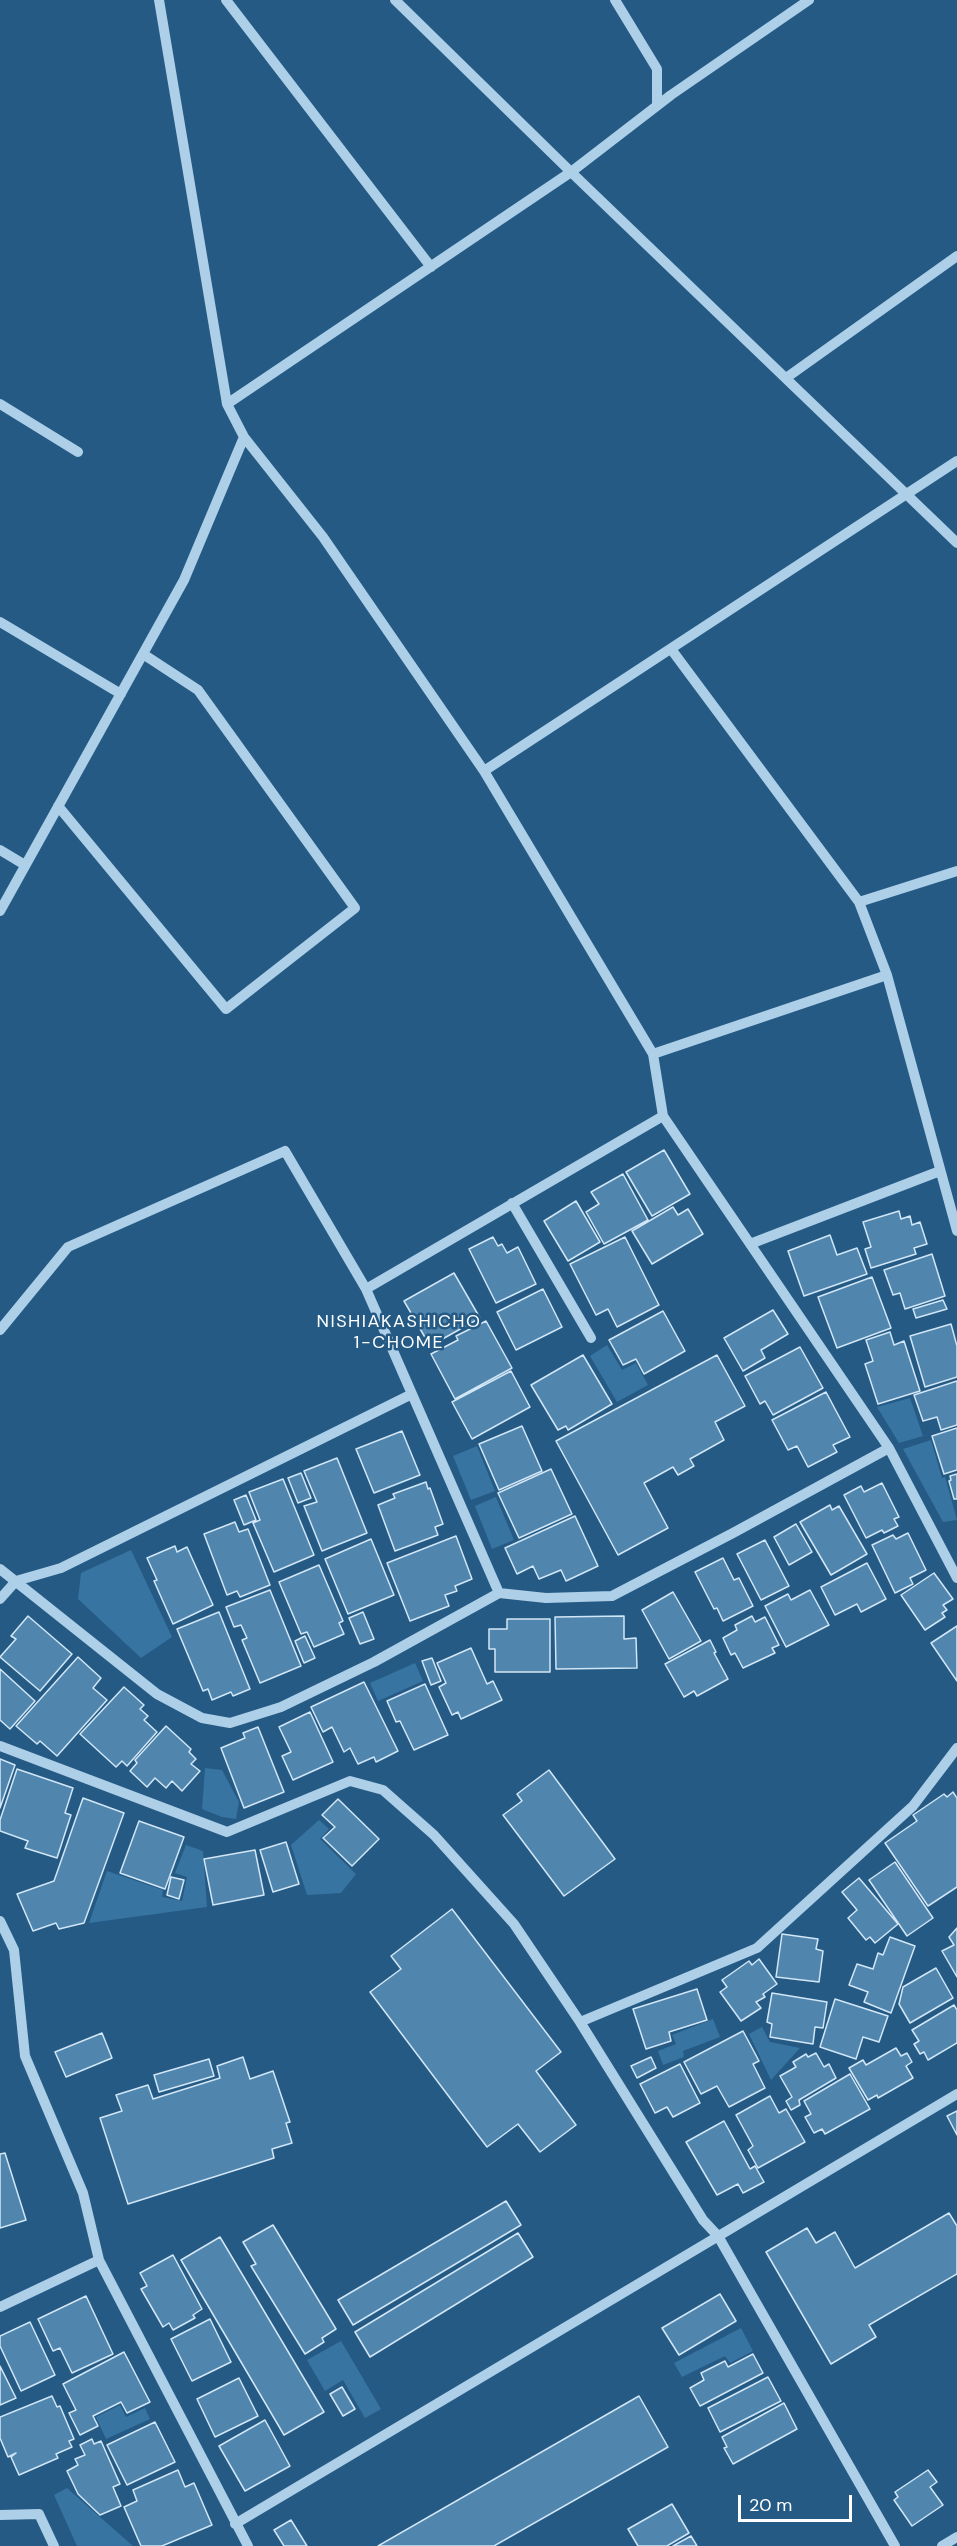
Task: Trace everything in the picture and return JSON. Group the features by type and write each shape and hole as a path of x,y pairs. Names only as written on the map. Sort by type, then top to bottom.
{"street":[{"path":"159,0 227,404 244,437 323,537 484,771 653,1054 663,1116 889,1448 957,1578"},
{"path":"226,0 431,267"},
{"path":"395,0 957,543"},
{"path":"615,0 657,69 657,106"},
{"path":"227,404 571,172 657,106 809,0"},
{"path":"786,378 957,256"},
{"path":"0,404 78,452"},
{"path":"0,911 184,580 244,437"},
{"path":"484,771 957,461"},
{"path":"0,622 121,694"},
{"path":"671,649 859,902 887,975 957,1231"},
{"path":"58,806 226,1009 355,908 198,690 143,654"},
{"path":"0,850 25,865"},
{"path":"859,902 957,871"},
{"path":"653,1054 887,975"},
{"path":"366,1289 663,1116"},
{"path":"0,1330 68,1247 285,1151 366,1289 499,1593"},
{"path":"750,1244 940,1171"},
{"path":"512,1203 591,1338"},
{"path":"0,1599 16,1581 61,1568 412,1394"},
{"path":"0,1569 158,1694 202,1718 230,1723 281,1707 374,1662 499,1593 546,1598 612,1596 889,1448"},
{"path":"0,1746 227,1832 350,1781 382,1790 434,1835 514,1924 580,2022 703,2220 718,2236 895,2546"},
{"path":"580,2022 757,1948 913,1806 957,1748"},
{"path":"0,1921 14,1950 25,2056 82,2193 99,2260 248,2546"},
{"path":"235,2524 957,2094"},
{"path":"0,2307 99,2260"},
{"path":"0,2515 39,2514 54,2546"},
{"path":"942,2546 957,2537"}],"shaded area":[{"path":"607,1345 622,1370 636,1363 648,1385 617,1402 590,1356"},
{"path":"910,1398 923,1436 899,1443 877,1407"},
{"path":"931,1440 942,1478 945,1477 957,1520 943,1522 903,1449"},
{"path":"477,1446 495,1491 471,1500 453,1456"},
{"path":"496,1497 514,1540 492,1549 475,1506"},
{"path":"131,1550 172,1637 141,1658 78,1599 81,1573"},
{"path":"415,1663 423,1681 378,1701 370,1683"},
{"path":"205,1768 222,1770 239,1802 236,1819 222,1817 202,1809"},
{"path":"319,1820 329,1829 320,1839 356,1874 341,1893 307,1895 291,1845"},
{"path":"186,1845 203,1851 207,1907 89,1923 107,1871 163,1890 162,1897 182,1901 187,1877 175,1873"},
{"path":"713,2019 720,2037 683,2051 684,2057 663,2065 658,2051 676,2044 672,2035"},
{"path":"762,2027 770,2042 800,2048 771,2080 749,2034"},
{"path":"741,2328 753,2351 730,2363 725,2356 682,2377 674,2363"},
{"path":"341,2341 381,2409 365,2418 343,2380 325,2391 307,2360"},
{"path":"120,2405 126,2417 145,2408 150,2419 106,2439 96,2417"},
{"path":"67,2488 133,2546 77,2546 54,2495"}],"building":[{"path":"664,1150 690,1194 652,1216 626,1172"},
{"path":"623,1174 648,1220 604,1244 586,1212 599,1204 591,1192"},
{"path":"576,1201 600,1242 568,1261 544,1221"},
{"path":"673,1207 678,1215 688,1209 703,1234 652,1264 632,1231"},
{"path":"899,1211 901,1219 910,1216 912,1225 920,1222 927,1244 914,1248 916,1254 871,1268 865,1249 871,1247 863,1222"},
{"path":"830,1235 837,1255 857,1248 867,1274 804,1296 788,1251"},
{"path":"493,1237 498,1246 502,1244 507,1253 518,1247 536,1284 496,1303 469,1249"},
{"path":"625,1237 659,1305 617,1327 608,1309 596,1315 570,1264"},
{"path":"932,1254 945,1296 905,1309 900,1293 893,1295 884,1270"},
{"path":"454,1273 480,1318 430,1346 404,1301"},
{"path":"872,1277 891,1328 837,1348 818,1297"},
{"path":"543,1289 562,1327 516,1350 497,1312"},
{"path":"943,1300 947,1309 916,1318 913,1309"},
{"path":"773,1310 788,1334 761,1350 765,1358 743,1371 724,1338"},
{"path":"663,1311 685,1351 644,1374 636,1359 623,1365 609,1340"},
{"path":"486,1321 512,1368 455,1399 431,1354 458,1340 456,1336"},
{"path":"951,1324 957,1346 957,1377 925,1387 910,1336"},
{"path":"890,1332 894,1345 904,1341 920,1391 878,1404 865,1364 873,1361 866,1340"},
{"path":"800,1347 823,1388 773,1415 765,1401 760,1404 745,1376"},
{"path":"583,1355 612,1404 568,1430 566,1426 558,1430 531,1385"},
{"path":"717,1355 745,1406 715,1422 724,1440 690,1459 694,1466 678,1475 673,1467 644,1483 668,1528 618,1555 556,1441"},
{"path":"511,1371 530,1407 472,1439 452,1402"},
{"path":"957,1381 957,1425 941,1430 937,1417 923,1421 914,1395"},
{"path":"826,1392 850,1437 833,1445 837,1452 808,1467 797,1446 788,1450 772,1420"},
{"path":"522,1426 542,1471 499,1490 479,1444"},
{"path":"957,1428 957,1470 944,1474 932,1436"},
{"path":"402,1431 420,1475 374,1493 356,1449"},
{"path":"337,1458 367,1533 322,1551 304,1506 317,1502 304,1471"},
{"path":"551,1469 572,1514 519,1538 498,1493"},
{"path":"301,1473 311,1498 298,1503 288,1478"},
{"path":"957,1474 957,1499 954,1499 949,1481 950,1476"},
{"path":"283,1479 314,1555 274,1572 253,1523 260,1520 249,1492"},
{"path":"426,1482 443,1524 435,1527 438,1535 395,1551 378,1505 395,1498 393,1494"},
{"path":"882,1483 899,1517 894,1519 898,1526 884,1533 882,1530 866,1538 844,1495 861,1486 864,1492"},
{"path":"246,1495 256,1520 244,1525 234,1500"},
{"path":"830,1505 832,1510 839,1506 867,1554 831,1575 800,1522"},
{"path":"575,1516 598,1566 566,1581 561,1570 539,1579 533,1566 517,1574 505,1548"},
{"path":"235,1522 239,1532 248,1529 270,1585 240,1597 237,1591 227,1595 204,1534"},
{"path":"796,1524 812,1552 789,1565 774,1537"},
{"path":"908,1533 926,1570 910,1578 913,1584 895,1593 872,1545 893,1535 896,1539"},
{"path":"456,1536 472,1579 455,1586 457,1591 445,1595 449,1606 410,1621 387,1563"},
{"path":"371,1539 394,1595 348,1614 325,1559"},
{"path":"765,1540 789,1586 761,1600 737,1554"},
{"path":"175,1546 177,1552 187,1547 213,1605 173,1624 154,1581 157,1580 147,1558"},
{"path":"723,1558 734,1580 739,1578 753,1606 723,1621 717,1608 714,1609 695,1572"},
{"path":"867,1563 886,1599 861,1612 857,1604 835,1615 821,1587"},
{"path":"319,1565 343,1621 339,1623 344,1634 314,1647 307,1632 301,1634 279,1582"},
{"path":"934,1573 953,1599 943,1605 947,1610 942,1613 945,1617 925,1630 901,1595"},
{"path":"270,1590 301,1666 260,1683 242,1640 247,1638 241,1625 234,1627 226,1607"},
{"path":"810,1590 829,1625 786,1647 765,1606 788,1594 791,1600"},
{"path":"673,1592 701,1641 669,1659 642,1610"},
{"path":"219,1612 250,1689 233,1696 231,1692 212,1700 208,1689 203,1691 177,1629"},
{"path":"363,1612 374,1639 360,1644 349,1618"},
{"path":"28,1616 72,1654 40,1691 0,1657 16,1639 11,1636"},
{"path":"624,1616 624,1639 636,1638 637,1668 556,1669 555,1617"},
{"path":"752,1616 755,1622 765,1617 779,1645 772,1648 775,1653 743,1668 735,1653 731,1655 723,1638 737,1630 735,1625"},
{"path":"507,1619 550,1619 550,1672 495,1672 495,1649 489,1649 489,1629 507,1629"},
{"path":"957,1626 957,1681 931,1643"},
{"path":"305,1636 315,1658 304,1663 295,1641"},
{"path":"710,1640 716,1652 714,1653 728,1679 697,1696 694,1691 684,1697 665,1664"},
{"path":"471,1648 487,1684 493,1681 502,1700 461,1719 458,1712 452,1715 439,1687 446,1683 437,1663"},
{"path":"78,1657 101,1678 93,1688 107,1700 57,1756 40,1741 37,1744 16,1726"},
{"path":"432,1658 441,1681 431,1685 422,1661"},
{"path":"0,1669 35,1701 10,1729 0,1720"},
{"path":"364,1682 398,1751 376,1762 374,1757 358,1764 350,1748 344,1752 332,1727 323,1732 311,1707"},
{"path":"425,1684 448,1735 414,1750 400,1721 396,1722 387,1701"},
{"path":"124,1687 144,1705 140,1709 148,1716 144,1720 157,1732 127,1766 122,1761 116,1767 80,1734"},
{"path":"310,1712 333,1762 293,1780 282,1756 291,1752 279,1727"},
{"path":"166,1726 191,1749 189,1752 196,1759 191,1764 200,1771 182,1791 172,1781 166,1788 155,1778 147,1787 130,1771 137,1763 135,1760"},
{"path":"258,1727 284,1792 244,1808 221,1748 245,1738 243,1733"},
{"path":"0,1759 15,1765 0,1808"},
{"path":"17,1769 73,1788 65,1813 71,1815 57,1858 25,1848 28,1841 0,1831 0,1820"},
{"path":"549,1770 615,1859 564,1896 503,1815 522,1801 517,1794"},
{"path":"953,1792 957,1798 957,1887 928,1906 885,1843 917,1821 913,1815 944,1794 947,1797"},
{"path":"83,1798 124,1813 84,1923 59,1929 56,1923 33,1931 17,1894 54,1881"},
{"path":"338,1799 379,1839 352,1866 323,1838 335,1827 322,1815"},
{"path":"139,1821 184,1837 165,1889 120,1873"},
{"path":"286,1842 299,1884 273,1892 260,1850"},
{"path":"255,1850 264,1895 213,1905 204,1859"},
{"path":"895,1862 933,1918 907,1936 869,1880"},
{"path":"171,1877 184,1880 179,1899 167,1895"},
{"path":"859,1878 898,1924 875,1943 870,1937 866,1940 848,1918 857,1910 842,1892"},
{"path":"452,1909 561,2052 536,2071 576,2125 540,2152 518,2124 487,2147 370,1992 401,1969 391,1956"},
{"path":"957,1928 957,1977 942,1951 954,1945 949,1937"},
{"path":"782,1934 818,1939 816,1949 823,1951 819,1982 776,1977"},
{"path":"890,1937 915,1946 891,2013 864,2002 868,1992 849,1985 857,1964 873,1969 878,1953 883,1955"},
{"path":"759,1959 777,1984 763,1994 765,1997 756,2002 761,2008 741,2021 720,1992 727,1987 722,1980 749,1961 752,1965"},
{"path":"936,1968 953,1998 910,2023 899,2004 903,1987"},
{"path":"697,1989 707,2020 669,2032 671,2041 646,2049 633,2009"},
{"path":"772,1993 827,2002 823,2028 815,2027 813,2044 770,2037 772,2024 767,2022"},
{"path":"835,1999 888,2016 879,2042 863,2037 856,2059 820,2047"},
{"path":"954,2005 957,2010 957,2043 928,2060 924,2052 920,2054 914,2044 919,2041 912,2030"},
{"path":"743,2031 759,2061 753,2064 765,2088 729,2107 717,2086 701,2094 684,2062"},
{"path":"102,2033 112,2058 66,2077 55,2052"},
{"path":"896,2048 901,2056 907,2053 912,2062 906,2066 913,2078 878,2098 877,2095 868,2100 849,2068 863,2060 866,2065"},
{"path":"816,2053 824,2067 829,2064 836,2078 799,2100 800,2105 791,2110 786,2101 792,2097 780,2076 796,2067 793,2062 806,2054 808,2057"},
{"path":"243,2057 250,2079 273,2071 290,2122 286,2123 292,2143 272,2149 274,2158 128,2204 100,2118 122,2111 116,2095 148,2085 153,2099 220,2078 217,2066"},
{"path":"651,2057 656,2068 637,2078 631,2066"},
{"path":"209,2059 214,2076 159,2092 154,2075"},
{"path":"680,2064 700,2103 673,2117 667,2107 655,2113 640,2084"},
{"path":"850,2074 870,2109 825,2134 822,2129 814,2133 805,2117 811,2114 804,2101"},
{"path":"770,2096 779,2113 786,2109 805,2142 758,2168 748,2150 753,2146 736,2115"},
{"path":"957,2111 957,2135 947,2116"},
{"path":"724,2121 750,2169 755,2166 764,2182 743,2193 738,2184 717,2195 686,2142"},
{"path":"5,2153 26,2220 0,2228 0,2154"},
{"path":"506,2201 521,2225 353,2325 338,2300"},
{"path":"949,2213 957,2226 957,2274 869,2325 876,2337 831,2364 766,2252 807,2228 816,2243 835,2232 855,2268"},
{"path":"273,2225 336,2329 322,2338 324,2342 305,2354 251,2266 256,2264 243,2242"},
{"path":"518,2233 533,2257 370,2357 355,2332"},
{"path":"220,2237 324,2412 284,2435 181,2260"},
{"path":"173,2255 202,2309 193,2315 195,2318 173,2330 169,2323 163,2327 141,2289 147,2286 140,2273"},
{"path":"720,2294 736,2321 679,2355 662,2328"},
{"path":"86,2296 113,2354 72,2373 60,2348 53,2351 38,2319"},
{"path":"210,2319 231,2362 192,2381 171,2339"},
{"path":"30,2322 55,2375 21,2391 0,2346 0,2336"},
{"path":"124,2352 150,2402 127,2413 121,2402 93,2416 98,2426 80,2435 69,2413 76,2410 63,2384"},
{"path":"753,2354 763,2373 700,2406 690,2388 704,2380 701,2373 725,2361 728,2367"},
{"path":"0,2366 16,2398 0,2405"},
{"path":"768,2377 781,2401 720,2432 708,2408"},
{"path":"239,2378 258,2416 215,2437 197,2399"},
{"path":"342,2387 355,2409 343,2416 330,2394"},
{"path":"52,2396 57,2407 60,2406 74,2439 69,2441 72,2447 56,2454 58,2458 19,2475 11,2457 16,2453 8,2457 0,2438 0,2417"},
{"path":"639,2396 668,2447 494,2546 378,2546"},
{"path":"784,2403 797,2429 733,2464 724,2448 727,2447 722,2437"},
{"path":"265,2420 290,2466 245,2491 219,2446"},
{"path":"155,2422 175,2462 127,2485 107,2445"},
{"path":"92,2439 94,2444 101,2441 120,2484 113,2487 121,2506 100,2515 78,2494 67,2471 78,2465 75,2459 85,2455 80,2445"},
{"path":"178,2470 185,2487 194,2483 212,2525 162,2546 141,2546 124,2507 137,2501 133,2490"},
{"path":"928,2470 937,2482 930,2487 943,2505 912,2526 894,2500 898,2497 895,2492"},
{"path":"672,2504 689,2533 667,2546 638,2546 628,2529"},
{"path":"291,2520 307,2546 284,2546 274,2530"},
{"path":"691,2536 697,2546 673,2546"}],"district":[{"name":"NISHIAKASHICHO 1-CHOME","path":"399,1332"}]}
